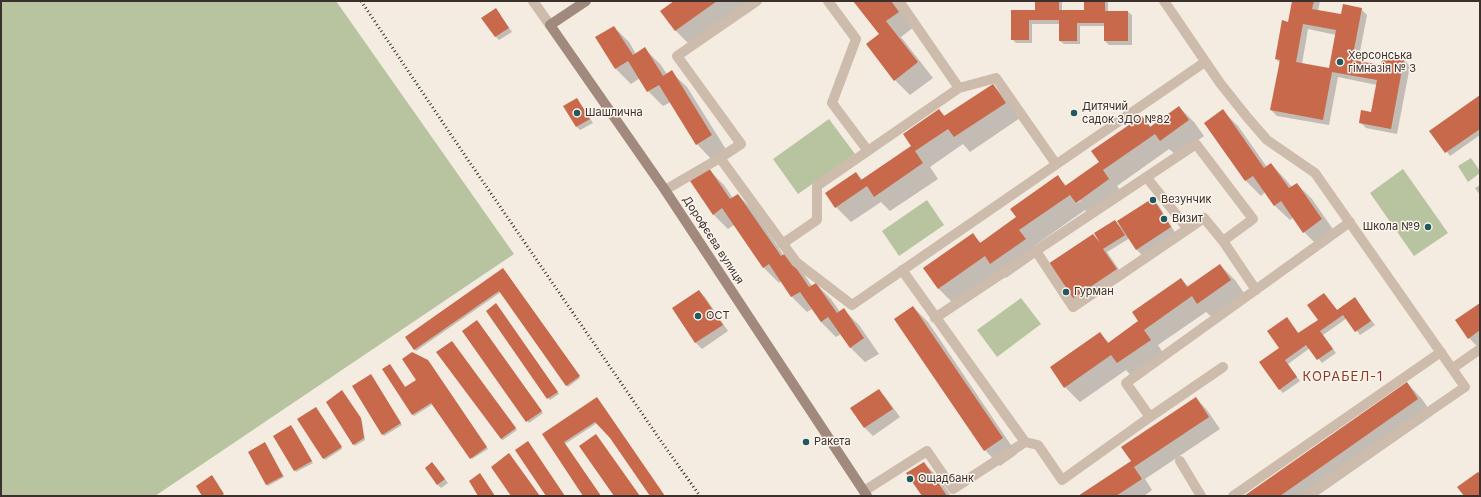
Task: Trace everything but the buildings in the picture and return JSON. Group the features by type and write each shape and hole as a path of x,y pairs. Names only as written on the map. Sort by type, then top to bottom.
{"street":[{"name":"Дорофєєва вулиця","path":"533,1 665,190 866,494"},
{"path":"550,25 586,1"},
{"path":"665,190 741,144 677,56 757,1"},
{"path":"828,1 856,39 832,103 868,151"},
{"path":"899,1 959,88"},
{"path":"1164,1 1220,83 1267,140 1315,173 1465,387 1306,496"},
{"path":"720,158 796,262 852,305 1205,62"},
{"path":"782,244 817,220 816,186 959,88 996,78 1056,164"},
{"path":"935,318 1196,144 1253,218 1223,241"},
{"path":"1147,178 1187,228"},
{"path":"1036,251 1073,307 1187,228 1204,218 1223,241 1256,290"},
{"path":"1150,417 1126,383 1350,222"},
{"path":"902,270 1025,442 1038,445 1062,480 1223,367"},
{"path":"1452,368 1480,348"},
{"path":"1233,496 1441,352"},
{"path":"866,494 927,451 956,492 1025,442"},
{"path":"1180,460 1201,496"}],"green space":[{"path":"1,1 336,1 514,254 155,496 1,496"},
{"path":"829,119 855,154 798,194 773,159"},
{"path":"1471,158 1480,173 1468,182 1458,166"},
{"path":"1403,169 1448,233 1414,256 1370,193"},
{"path":"927,200 944,225 899,256 882,231"},
{"path":"1021,298 1041,324 997,357 977,330"}],"railway":[{"path":"361,1 466,157 700,496"}],"place":[{"name":"Херсонська гімназія № 3","path":"1340,62"},
{"name":"Шашлична","path":"577,113"},
{"name":"Дитячий садок ЗДО №82","path":"1074,113"},
{"name":"Везунчик","path":"1153,200"},
{"name":"Визит","path":"1164,219"},
{"name":"Школа №9","path":"1428,227"},
{"name":"Гурман","path":"1066,292"},
{"name":"ОСТ","path":"698,316"},
{"name":"Ракета","path":"806,442"},
{"name":"Ощадбанк","path":"910,479"}],"district":[{"name":"КОРАБЕЛ-1","path":"1343,377"}]}
